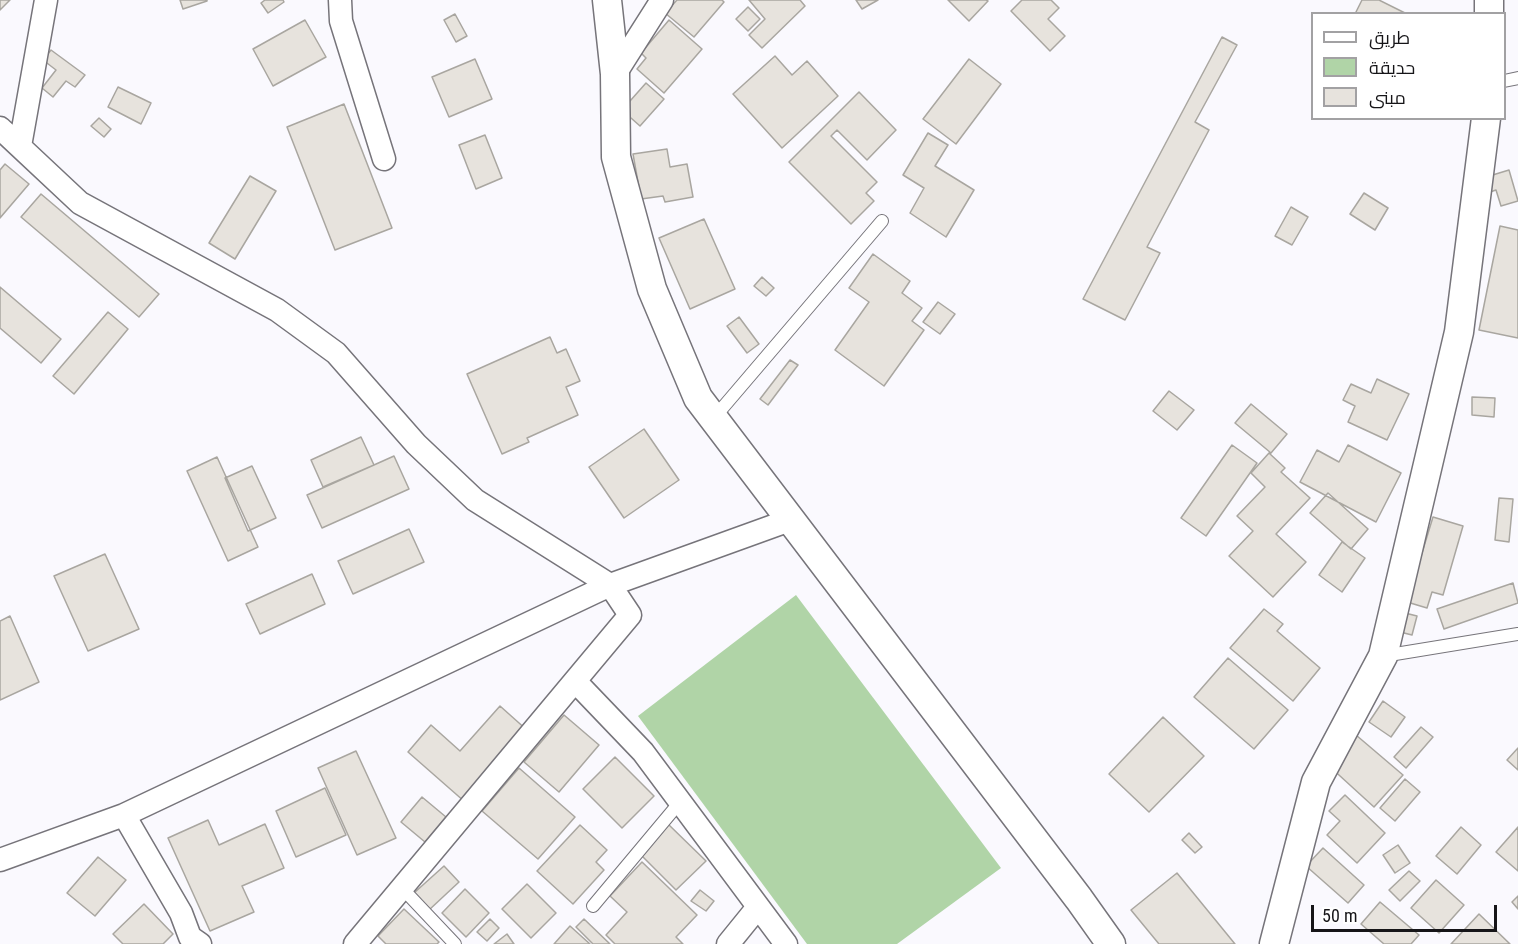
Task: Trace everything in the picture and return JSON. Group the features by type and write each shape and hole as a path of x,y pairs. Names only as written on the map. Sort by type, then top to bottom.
{"street":[{"path":"46,0 8,142 80,203 277,310 336,352 416,444 475,500 610,585 630,615 355,944"},
{"path":"340,0 341,21 384,159"},
{"path":"607,0 615,75 616,157 652,290 698,398 1111,944"},
{"path":"615,75 662,0"},
{"path":"1274,944 1316,782 1383,656 1459,332 1486,120"},
{"path":"0,860 124,815 610,585 790,520"},
{"path":"575,681 643,752 786,944"},
{"path":"124,815 181,913 190,937 200,944"},
{"path":"729,944 758,907"}],"lane":[{"path":"713,419 882,221"},
{"path":"1383,656 1518,634"},
{"path":"592,906 680,802"},
{"path":"402,888 455,944"}],"green space":[{"path":"796,595 1001,868 897,944 807,944 638,716"}],"building":[{"path":"0,0 10,0 0,10"},
{"path":"180,0 207,0 207,1 183,9"},
{"path":"265,0 283,0 284,2 268,13 261,3"},
{"path":"677,0 722,0 724,2 694,37 665,13"},
{"path":"749,0 800,0 805,6 762,48 749,35 765,19"},
{"path":"856,0 878,0 862,9"},
{"path":"948,0 986,0 988,1 969,21"},
{"path":"1022,0 1051,0 1059,8 1048,19 1065,36 1050,51 1011,11"},
{"path":"1362,0 1379,0 1403,12 1356,12"},
{"path":"748,7 760,19 748,31 736,19"},
{"path":"455,14 467,36 456,42 444,20"},
{"path":"305,20 326,57 273,86 253,49"},
{"path":"669,20 702,49 664,93 637,69 646,58 641,53"},
{"path":"1222,37 1237,45 1195,122 1209,130 1147,247 1160,253 1125,320 1083,299"},
{"path":"51,50 85,75 75,87 66,81 53,97 42,88 56,70 43,60"},
{"path":"775,56 792,75 807,61 838,96 782,148 733,94"},
{"path":"475,59 492,99 449,117 432,77"},
{"path":"969,59 1001,84 956,144 923,119"},
{"path":"646,83 664,99 640,126 622,110"},
{"path":"118,87 151,103 141,124 108,107"},
{"path":"859,92 896,130 867,160 837,130 831,136 877,182 866,193 874,201 851,224 789,162"},
{"path":"344,104 392,228 335,250 287,127"},
{"path":"99,118 111,129 104,137 91,126"},
{"path":"928,133 948,145 935,166 974,190 946,237 910,213 924,188 903,175"},
{"path":"485,135 502,178 476,189 459,145"},
{"path":"667,149 670,167 687,164 693,197 665,202 663,196 641,199 633,154"},
{"path":"5,164 29,184 0,218 0,170"},
{"path":"1509,170 1518,201 1501,206 1496,190 1490,192 1486,177"},
{"path":"250,176 276,191 235,259 209,243"},
{"path":"1364,193 1388,208 1375,230 1350,214"},
{"path":"41,194 159,294 139,317 21,217"},
{"path":"1291,207 1308,217 1292,245 1275,236"},
{"path":"704,219 735,289 690,309 659,238"},
{"path":"1500,226 1518,230 1518,338 1479,330"},
{"path":"873,254 910,281 902,293 922,308 912,321 924,330 884,386 835,350 869,302 849,288"},
{"path":"762,277 774,288 766,296 754,286"},
{"path":"0,287 61,339 41,363 0,328"},
{"path":"938,302 955,314 940,334 923,322"},
{"path":"108,312 128,329 74,394 53,376"},
{"path":"739,317 759,344 747,353 727,326"},
{"path":"550,337 557,353 566,349 580,381 566,387 578,415 527,438 529,442 502,454 467,374"},
{"path":"790,360 798,365 768,405 760,399"},
{"path":"1377,379 1409,394 1387,440 1348,422 1355,406 1343,400 1351,384 1371,393"},
{"path":"1169,391 1194,410 1177,430 1153,411"},
{"path":"1472,397 1495,398 1494,417 1472,415"},
{"path":"1251,404 1287,434 1271,453 1235,423"},
{"path":"644,429 679,480 624,518 589,467"},
{"path":"361,437 374,465 323,487 311,460"},
{"path":"1232,445 1257,463 1206,536 1181,518"},
{"path":"1348,445 1401,473 1376,522 1300,482 1317,450 1339,462"},
{"path":"1269,453 1285,468 1281,472 1310,498 1276,534 1306,562 1273,597 1229,556 1253,531 1237,516 1265,487 1251,473"},
{"path":"394,456 409,489 322,528 307,495"},
{"path":"217,457 258,547 228,561 187,471"},
{"path":"252,466 276,518 248,531 225,478"},
{"path":"1328,493 1368,529 1351,549 1310,513"},
{"path":"1499,498 1513,499 1509,542 1495,540"},
{"path":"1433,517 1463,526 1443,595 1432,592 1427,608 1407,602"},
{"path":"409,529 424,562 353,594 338,561"},
{"path":"1342,542 1365,558 1342,592 1319,575"},
{"path":"105,554 139,629 88,651 54,576"},
{"path":"312,574 325,604 260,634 246,604"},
{"path":"1513,583 1518,603 1444,629 1437,609"},
{"path":"1264,609 1283,624 1277,631 1320,668 1293,701 1230,648"},
{"path":"1405,613 1417,616 1412,635 1400,632"},
{"path":"10,616 39,682 0,700 0,621"},
{"path":"1228,658 1288,710 1254,749 1194,697"},
{"path":"1383,701 1405,717 1391,737 1369,722"},
{"path":"500,706 528,731 465,802 408,752 431,725 460,751"},
{"path":"564,715 599,745 559,792 524,762"},
{"path":"1163,717 1204,756 1149,812 1109,774"},
{"path":"1421,727 1433,737 1406,768 1394,757"},
{"path":"1356,735 1403,775 1374,807 1328,765"},
{"path":"1518,748 1518,770 1507,760"},
{"path":"356,751 396,838 357,855 318,768"},
{"path":"615,757 654,796 622,828 583,789"},
{"path":"519,768 575,817 538,859 482,811"},
{"path":"1405,779 1420,792 1395,821 1380,808"},
{"path":"325,788 346,835 296,857 276,811"},
{"path":"1345,795 1385,833 1357,863 1327,835 1340,821 1329,811"},
{"path":"422,797 446,817 425,842 401,822"},
{"path":"208,820 219,845 265,824 284,868 242,886 254,912 210,931 168,838"},
{"path":"668,824 706,861 676,890 639,853"},
{"path":"580,825 607,850 596,862 604,870 573,904 537,871"},
{"path":"1461,827 1481,845 1457,874 1436,856"},
{"path":"1518,827 1518,871 1496,852"},
{"path":"1189,833 1202,847 1195,853 1182,840"},
{"path":"1398,845 1410,863 1395,873 1383,855"},
{"path":"1323,848 1364,885 1348,903 1306,866"},
{"path":"98,857 126,880 95,916 67,893"},
{"path":"642,862 697,915 676,937 683,944 615,944 606,935 627,912 610,896"},
{"path":"444,866 459,882 429,910 414,893"},
{"path":"1409,871 1420,881 1400,901 1389,890"},
{"path":"1177,873 1235,944 1159,944 1131,910"},
{"path":"1436,880 1464,905 1439,933 1411,908"},
{"path":"527,884 556,913 531,938 502,909"},
{"path":"465,889 489,913 466,937 442,913"},
{"path":"700,890 714,901 706,911 691,901"},
{"path":"1518,896 1518,909 1512,902"},
{"path":"1380,902 1419,935 1411,944 1384,944 1361,924"},
{"path":"144,904 173,934 163,944 123,944 113,934"},
{"path":"404,909 439,942 437,944 386,944 378,936"},
{"path":"1479,914 1510,944 1451,944"},
{"path":"490,919 499,928 487,941 477,932"},
{"path":"584,919 610,944 593,944 576,927"},
{"path":"570,926 590,944 554,944"},
{"path":"507,934 514,944 494,944"}]}
